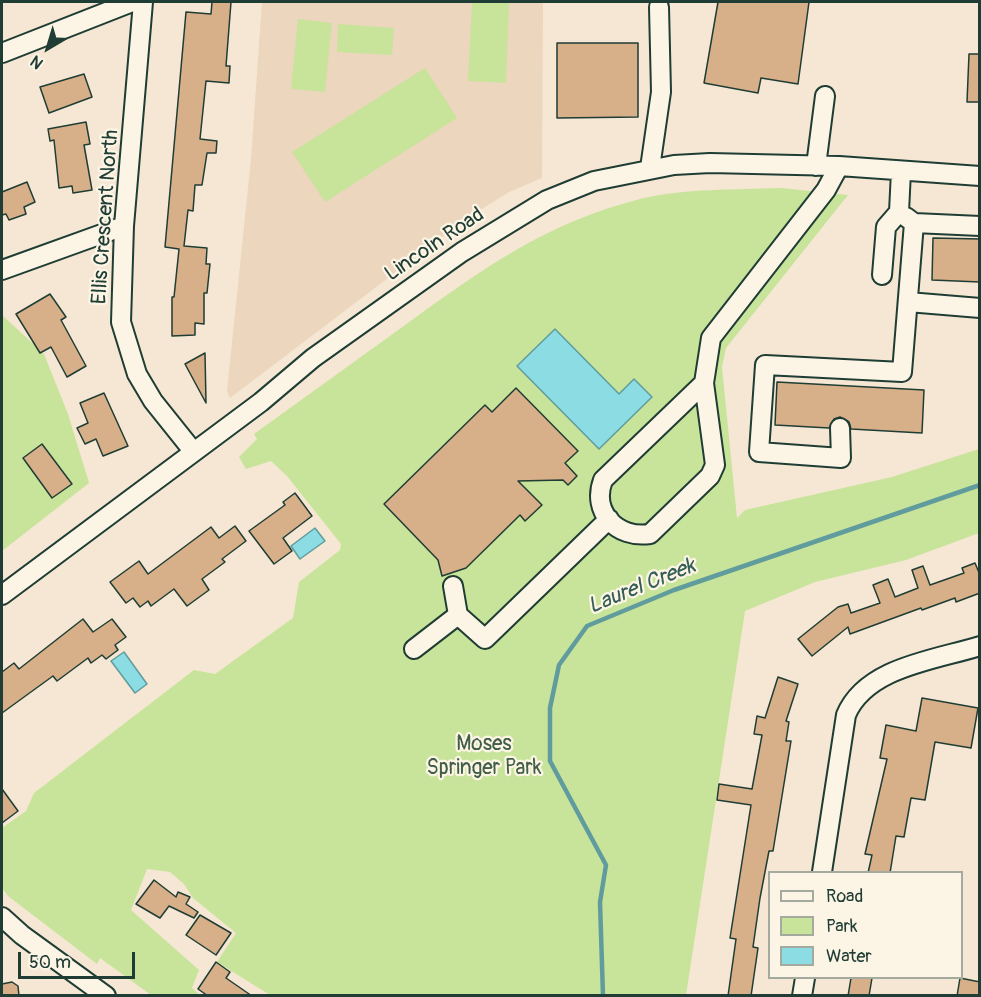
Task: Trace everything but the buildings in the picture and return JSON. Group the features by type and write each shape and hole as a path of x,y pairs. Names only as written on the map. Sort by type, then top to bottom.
{"street":[{"path":"2,53 132,2"},
{"name":"Ellis Crescent North","path":"143,2 124,226 121,322 137,374 153,401 192,451"},
{"path":"650,168 661,92 659,7"},
{"path":"816,166 825,96"},
{"name":"Lincoln Road","path":"2,595 192,451 261,402 313,358 462,252 547,200 594,181 650,168 710,163 839,166 980,176"},
{"path":"704,383 603,480 598,493 601,508 623,532 636,536 650,534 710,476 715,465 704,383 711,338 826,190 839,166"},
{"path":"882,275 886,227 899,212 901,171"},
{"path":"899,212 914,223 980,226"},
{"path":"840,428 841,458 759,452 765,366 902,372 914,223"},
{"path":"2,270 124,226"},
{"path":"908,302 980,308"},
{"path":"453,586 458,615 485,639 609,519"},
{"path":"414,649 458,615"},
{"path":"822,871 846,715 852,701 868,686 889,674 980,646"},
{"path":"2,917 22,935 106,996"},
{"path":"802,996 805,979"}],"shaded area":[{"path":"262,2 543,2 542,178 509,192 467,218 230,398 227,391 251,159"}],"green space":[{"path":"472,2 509,2 506,83 468,81"},
{"path":"298,19 332,23 325,92 291,89"},
{"path":"338,24 394,28 392,55 337,52"},
{"path":"425,68 457,118 325,202 292,152"},
{"name":"Moses Springer Park","path":"781,188 848,195 726,348 722,367 737,518 745,510 892,477 979,449 979,533 906,560 815,582 745,611 686,995 270,995 217,962 236,933 193,898 184,884 170,872 147,869 131,910 199,970 192,988 200,995 151,995 100,958 97,964 8,896 2,888 2,828 26,811 34,793 194,670 215,674 293,618 299,582 340,550 341,544 287,476 271,461 246,469 239,457 257,439 254,434 458,287 514,251 543,236 605,209 657,195 710,190"},
{"path":"2,315 44,354 68,414 89,483 2,551"}],"water":[{"path":"555,329 619,394 634,379 652,397 599,449 517,366"},
{"path":"315,528 325,541 300,559 291,546"},
{"path":"124,652 147,684 135,693 111,661"}],"waterway":[{"name":"Laurel Creek","path":"603,996 600,902 606,865 550,761 550,708 559,665 587,626 674,590 980,485"}]}
